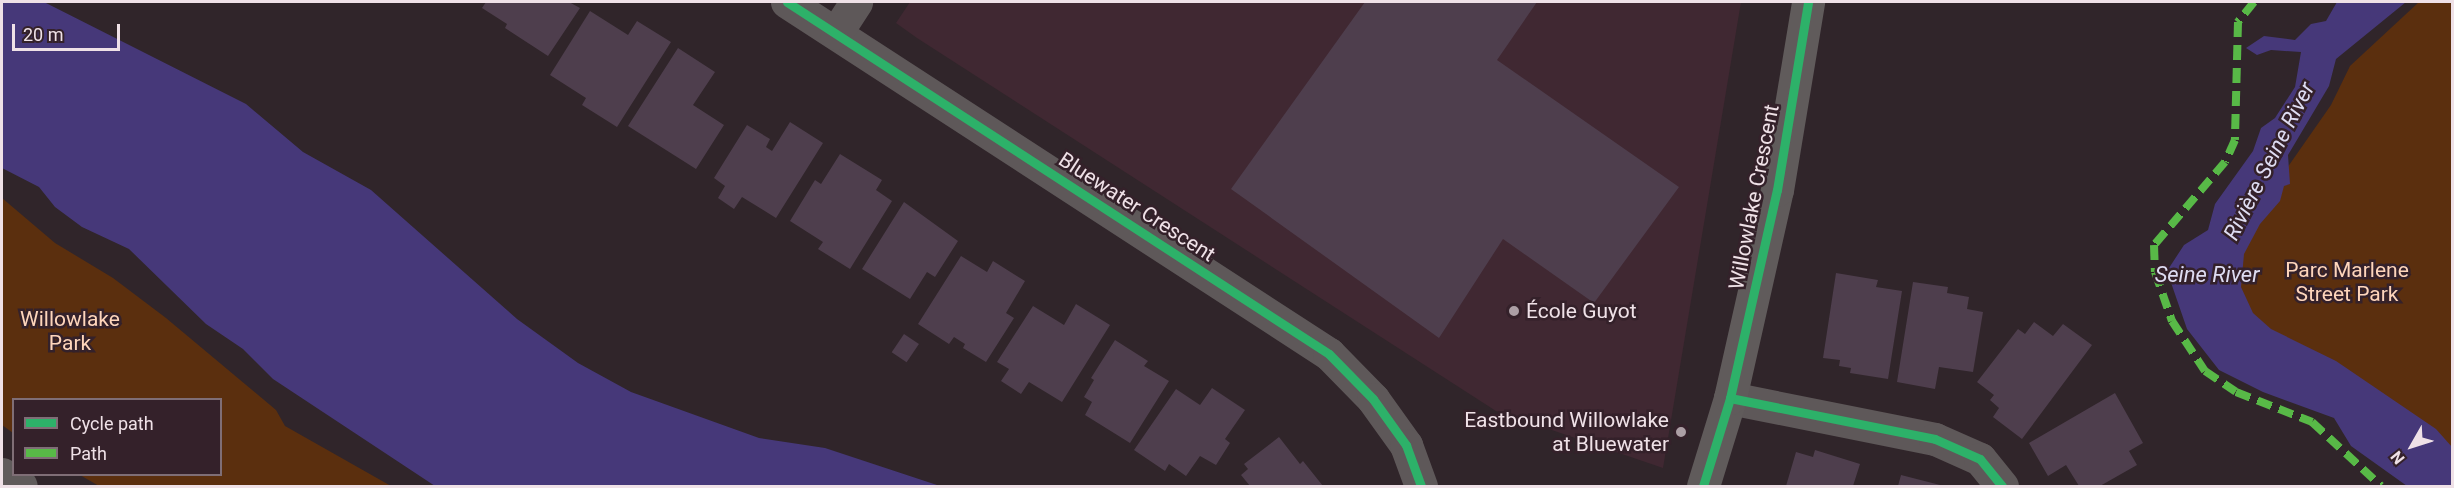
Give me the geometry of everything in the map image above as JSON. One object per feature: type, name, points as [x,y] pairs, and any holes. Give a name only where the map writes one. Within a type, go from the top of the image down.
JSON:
[{"type":"street","name":"Bluewater Crescent","points":[[787,2],[1329,354],[1374,399],[1406,445],[1421,486]]},
{"type":"street","points":[[836,33],[856,2]]},
{"type":"street","name":"Willowlake Crescent","points":[[1703,486],[1730,398],[1777,190],[1808,2]]},
{"type":"street","points":[[1730,398],[1935,439],[1980,459],[2002,486]]},
{"type":"street","points":[[2,474],[21,486]]},
{"type":"shaded area","name":"École Guyot","points":[[910,2],[1741,2],[1663,468],[1496,411],[917,38],[896,23]]},
{"type":"green space","name":"Parc Marlene Street Park","points":[[2419,2],[2452,2],[2452,470],[2238,338],[2231,271],[2285,171],[2331,105],[2350,66]]},
{"type":"green space","name":"Willowlake Park","points":[[2,198],[55,243],[113,278],[166,318],[276,410],[285,426],[391,486],[99,486],[82,476],[222,476],[222,398],[12,398],[12,432],[2,425]]},
{"type":"water","points":[[2,2],[44,2],[246,104],[303,152],[371,190],[517,319],[578,363],[631,392],[759,438],[825,448],[940,486],[435,486],[273,379],[243,349],[206,324],[129,249],[82,227],[55,207],[39,187],[2,168]]},
{"type":"water","name":"Seine River","points":[[2337,2],[2406,2],[2336,59],[2329,86],[2288,155],[2290,184],[2284,186],[2280,201],[2260,224],[2244,254],[2241,287],[2253,313],[2271,329],[2336,361],[2436,429],[2452,447],[2452,486],[2407,486],[2351,446],[2334,418],[2263,392],[2219,370],[2187,329],[2167,271],[2184,245],[2208,230],[2215,204],[2253,151],[2261,128],[2275,118],[2295,87],[2301,52],[2271,50],[2257,55],[2246,48],[2264,36],[2295,40],[2311,24],[2326,21]]},
{"type":"building","points":[[486,2],[569,2],[580,8],[548,56],[505,28],[507,24],[482,8]]},
{"type":"building","name":"École Guyot","points":[[1365,2],[1537,2],[1497,60],[1679,187],[1594,303],[1503,239],[1439,338],[1231,189]]},
{"type":"building","points":[[590,11],[628,35],[637,21],[671,42],[617,127],[582,105],[586,98],[550,75]]},
{"type":"building","points":[[678,48],[715,72],[693,105],[724,125],[696,169],[628,126]]},
{"type":"building","points":[[790,122],[823,143],[776,218],[742,197],[734,209],[718,198],[725,186],[714,178],[747,125],[770,139],[766,147],[772,151]]},
{"type":"building","points":[[840,154],[882,180],[876,190],[892,201],[850,269],[818,249],[823,242],[790,221],[815,180],[821,184]]},
{"type":"building","points":[[904,202],[958,241],[935,277],[927,272],[910,299],[862,269]]},
{"type":"building","points":[[961,256],[987,272],[993,261],[1025,281],[1006,313],[1014,318],[986,362],[963,348],[965,344],[954,337],[949,344],[918,324]]},
{"type":"building","points":[[1836,273],[1878,280],[1876,287],[1902,291],[1888,379],[1850,373],[1851,368],[1839,366],[1840,360],[1823,358]]},
{"type":"building","points":[[1913,282],[1948,287],[1947,293],[1969,297],[1967,309],[1983,312],[1973,372],[1939,367],[1935,389],[1897,382]]},
{"type":"building","points":[[1076,304],[1110,325],[1062,402],[1029,382],[1021,394],[1001,381],[1009,369],[997,362],[1033,306],[1064,325]]},
{"type":"building","points":[[2034,322],[2053,336],[2063,324],[2092,345],[2022,439],[1993,417],[1999,408],[1990,400],[1994,395],[1977,382],[2018,329],[2025,334]]},
{"type":"building","points":[[904,334],[919,344],[907,362],[892,352]]},
{"type":"building","points":[[1115,340],[1148,361],[1144,366],[1169,381],[1130,443],[1085,415],[1092,402],[1084,397],[1094,380],[1091,378]]},
{"type":"building","points":[[1212,388],[1245,410],[1225,439],[1230,443],[1216,465],[1200,456],[1186,476],[1169,464],[1165,471],[1134,450],[1176,389],[1200,405]]},
{"type":"building","points":[[2115,393],[2143,443],[2129,451],[2137,465],[2100,486],[2079,486],[2066,465],[2048,476],[2029,443]]},
{"type":"building","points":[[1279,437],[1300,464],[1303,461],[1323,486],[1250,486],[1241,475],[1248,469],[1244,464]]},
{"type":"building","points":[[1815,450],[1860,464],[1853,486],[1786,486],[1796,452],[1813,457]]},
{"type":"building","points":[[1901,475],[1944,486],[1898,486]]},
{"type":"marked path","points":[[2254,2],[2238,22],[2235,140],[2225,162],[2154,245],[2155,272],[2172,321],[2205,371],[2236,392],[2312,422],[2381,486]]},
{"type":"cycle path","points":[[787,2],[1329,354],[1373,399],[1406,445],[1421,486]]},
{"type":"cycle path","points":[[1703,486],[1730,398],[1777,190],[1808,2]]},
{"type":"cycle path","points":[[1730,398],[1935,439],[1980,459],[2002,486]]},
{"type":"place","name":"École Guyot","points":[[1514,311]]},
{"type":"place","name":"Eastbound Willowlake at Bluewater","points":[[1681,432]]},
{"type":"water label","name":"Rivière Seine River","points":[[2269,161]]}]
